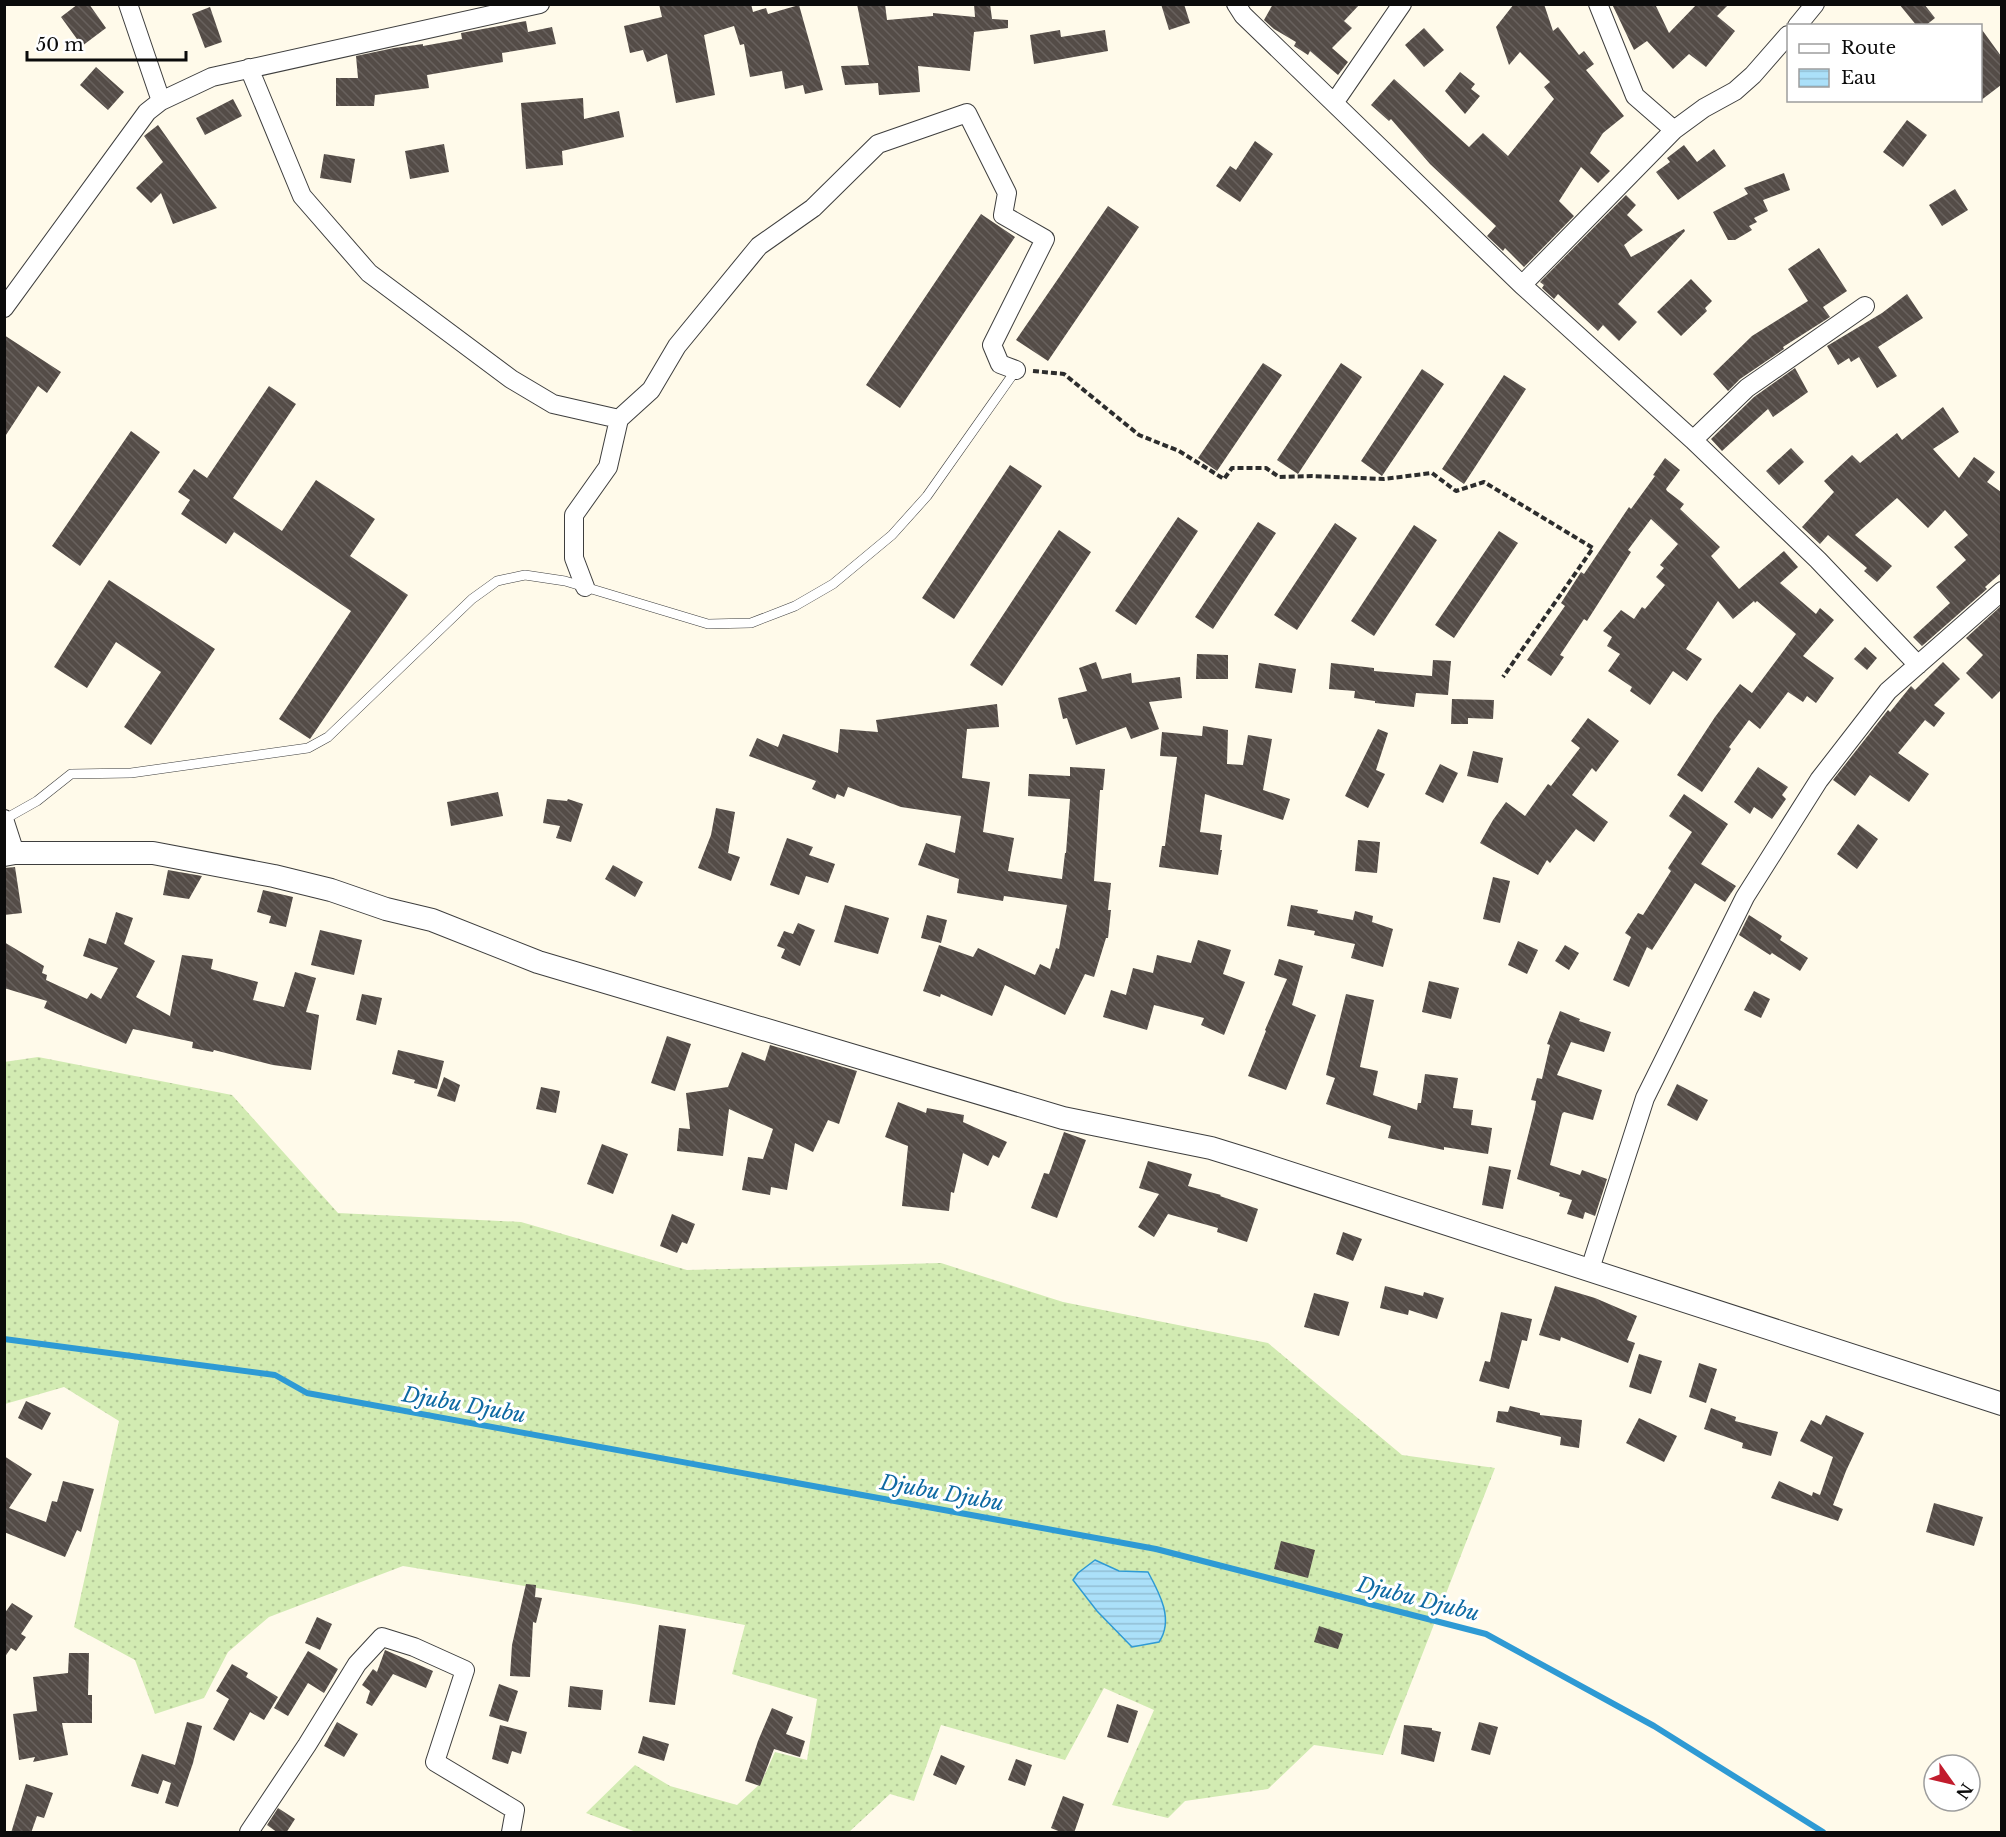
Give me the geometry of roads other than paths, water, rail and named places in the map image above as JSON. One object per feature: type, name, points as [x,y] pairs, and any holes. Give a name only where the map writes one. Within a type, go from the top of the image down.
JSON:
[{"type":"street","points":[[128,4],[161,101]]},
{"type":"street","points":[[4,308],[147,112],[161,101],[212,77],[493,9],[540,4]]},
{"type":"street","points":[[1236,4],[1243,15],[1522,285],[1693,440],[1818,560],[1918,665]]},
{"type":"street","points":[[1334,103],[1402,4]]},
{"type":"street","points":[[1598,4],[1635,96],[1674,129]]},
{"type":"street","points":[[1799,24],[1815,4]]},
{"type":"street","points":[[1522,285],[1674,129],[1704,108],[1735,91],[1753,75],[1787,36]]},
{"type":"street","points":[[249,68],[302,196],[369,273],[511,379],[553,404],[619,419]]},
{"type":"street","points":[[585,587],[574,558],[574,515],[608,467],[619,419],[651,390],[677,346],[759,246],[813,208],[878,144],[968,113],[1007,193],[1003,215],[1046,239],[992,345],[1000,364],[1016,369]]},
{"type":"street","points":[[1693,440],[1747,388],[1865,306]]},
{"type":"street","points":[[1590,1269],[1645,1098],[1745,897],[1819,780],[1888,691],[2001,591]]},
{"type":"street","points":[[4,819],[10,854],[153,853],[263,874],[331,890],[386,909],[432,920],[538,962],[1063,1118],[1211,1148],[2001,1404]]},
{"type":"street","points":[[249,1833],[357,1664],[382,1637],[414,1647],[465,1670],[435,1762],[515,1810],[511,1833]]},
{"type":"lane","points":[[4,819],[37,801],[71,774],[131,773],[308,748],[328,737],[472,599],[497,581],[525,575],[565,581],[708,624],[751,623],[795,606],[833,584],[892,535],[927,496],[1016,369]]},
{"type":"water","points":[[1095,1560],[1119,1571],[1148,1572],[1164,1607],[1165,1625],[1159,1642],[1132,1647],[1097,1611],[1073,1580],[1078,1573]]},
{"type":"waterway","name":"Djubu Djubu","points":[[4,1339],[275,1375],[307,1393],[1156,1549],[1486,1634],[1654,1726],[1823,1832]]}]
